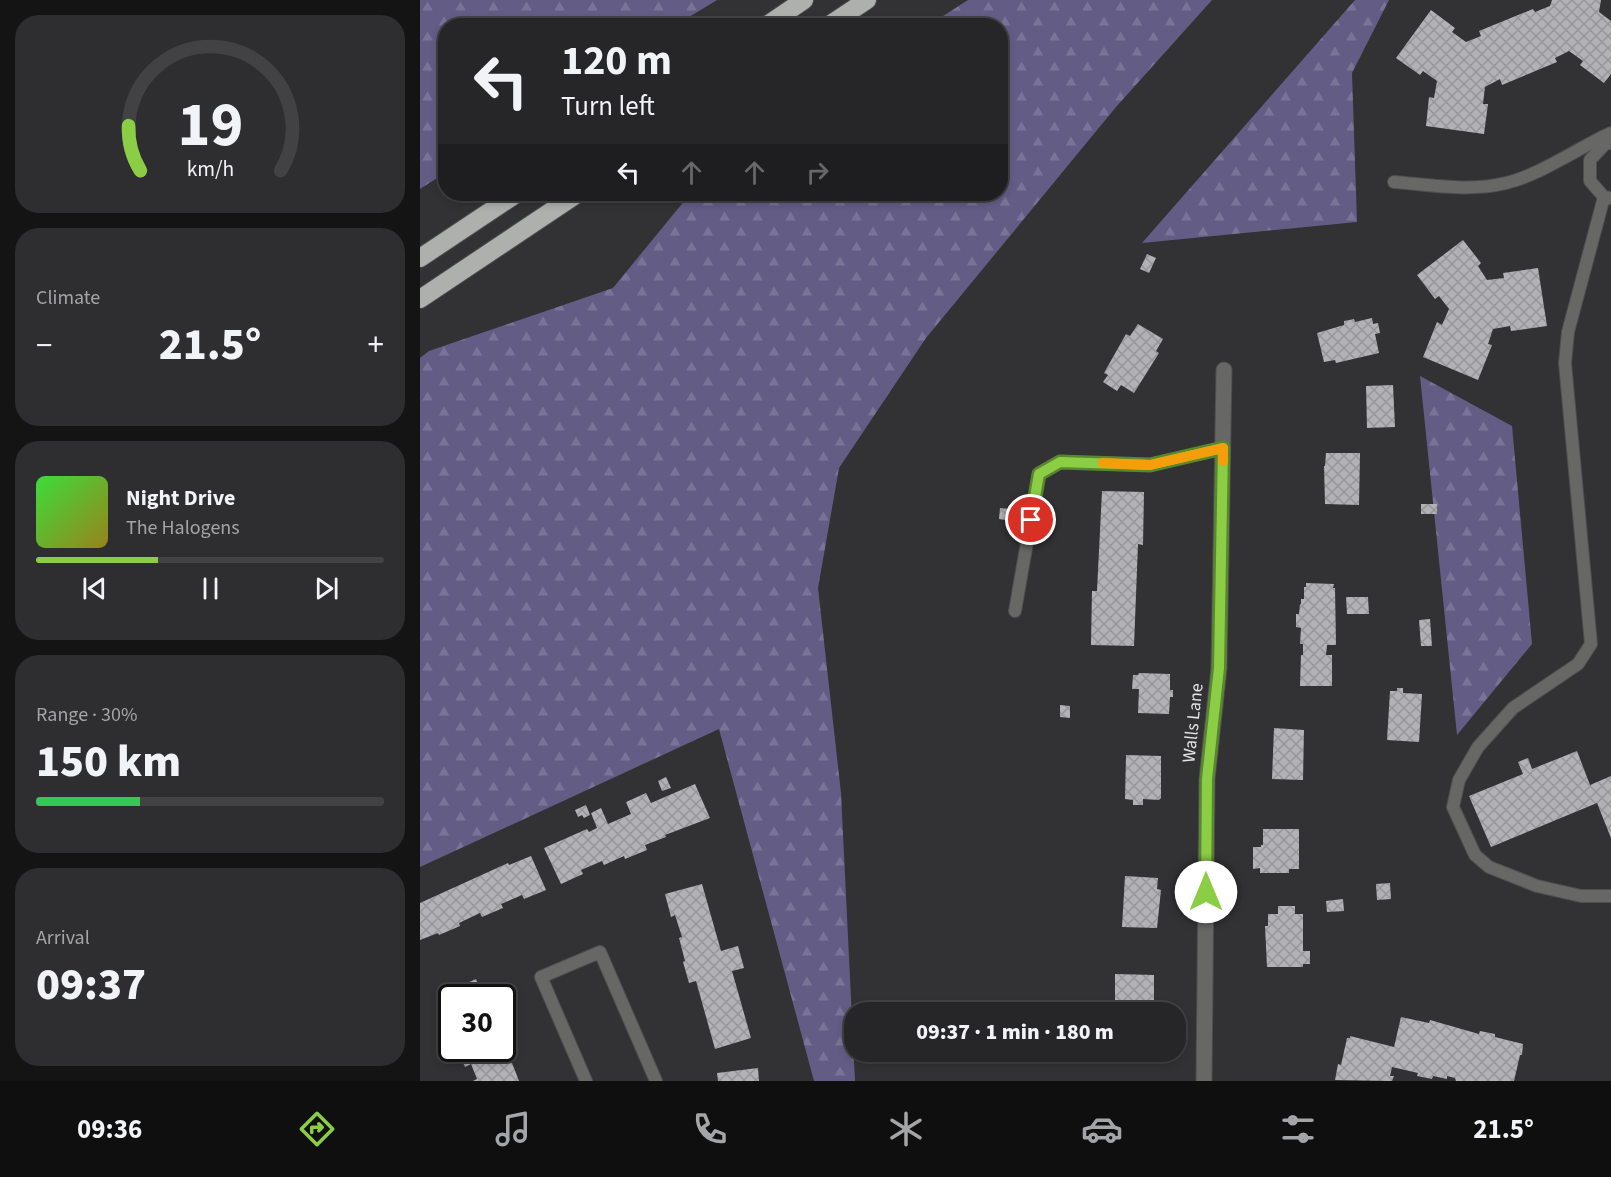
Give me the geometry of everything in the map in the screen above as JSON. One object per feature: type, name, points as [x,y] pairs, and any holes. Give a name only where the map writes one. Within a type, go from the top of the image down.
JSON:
[{"type":"highway","points":[[778,18],[804,0]]},
{"type":"highway","points":[[840,18],[867,0]]},
{"type":"highway","points":[[420,258],[506,201]]},
{"type":"highway","points":[[420,299],[567,201]]},
{"type":"street","name":"Walls Lane","points":[[1204,1081],[1207,779],[1219,668],[1224,370]]},
{"type":"lane","points":[[1395,182],[1473,188],[1507,183],[1607,139]]},
{"type":"lane","points":[[1607,139],[1590,160],[1590,181],[1608,197],[1568,332],[1565,363],[1591,644],[1578,664],[1513,708],[1479,747],[1459,780],[1453,807],[1475,855],[1489,867],[1510,877],[1548,889],[1581,896],[1611,896]]},
{"type":"lane","points":[[1015,611],[1039,474],[1060,462],[1150,465],[1223,448]]},
{"type":"lane","points":[[586,1081],[541,976],[600,952],[656,1081]]},
{"type":"green space","points":[[420,0],[717,0],[687,18],[438,18],[438,177],[420,189]]},
{"type":"green space","points":[[968,0],[1212,0],[1116,107],[926,338],[839,468],[818,588],[841,793],[851,1002],[844,1002],[844,1062],[854,1062],[855,1081],[814,1081],[719,729],[420,867],[420,358],[429,351],[613,288],[684,201],[1008,201],[1008,18],[940,18]]},
{"type":"green space","points":[[1355,0],[1389,0],[1352,73],[1357,222],[1142,243]]},
{"type":"green space","points":[[1420,376],[1512,426],[1532,644],[1457,735]]},
{"type":"building","points":[[1552,0],[1601,0],[1599,12],[1611,21],[1611,74],[1604,83],[1580,65],[1583,61],[1569,51],[1555,58],[1557,62],[1502,85],[1500,79],[1485,87],[1483,104],[1488,104],[1484,134],[1426,126],[1429,97],[1434,98],[1437,81],[1423,71],[1420,75],[1396,58],[1431,10],[1455,28],[1452,32],[1466,42],[1481,36],[1479,31],[1533,9],[1535,12],[1550,6]]},
{"type":"building","points":[[1463,240],[1481,263],[1478,266],[1487,280],[1504,278],[1503,273],[1538,268],[1547,326],[1511,331],[1510,326],[1493,329],[1488,344],[1492,345],[1478,380],[1423,357],[1437,322],[1442,325],[1449,309],[1439,296],[1435,299],[1417,275]]},
{"type":"building","points":[[1147,254],[1156,258],[1149,273],[1140,269]]},
{"type":"building","points":[[1372,318],[1373,324],[1378,323],[1380,333],[1375,334],[1379,353],[1336,363],[1335,360],[1324,362],[1317,333],[1344,325],[1344,321],[1354,319],[1355,322]]},
{"type":"building","points":[[1138,324],[1163,339],[1156,351],[1159,353],[1134,393],[1121,385],[1117,391],[1103,382],[1108,375],[1104,373],[1126,334],[1130,336]]},
{"type":"building","points":[[1393,385],[1395,427],[1367,428],[1366,386]]},
{"type":"building","points":[[1326,453],[1360,453],[1359,505],[1325,504]]},
{"type":"building","points":[[1102,491],[1144,492],[1143,545],[1138,544],[1134,646],[1091,645],[1092,591],[1097,591]]},
{"type":"building","points":[[1421,504],[1437,504],[1437,514],[1421,514]]},
{"type":"building","points":[[1000,508],[1011,509],[1011,521],[999,519]]},
{"type":"building","points":[[1306,583],[1334,584],[1336,645],[1327,645],[1326,655],[1332,655],[1332,686],[1300,686],[1303,644],[1300,644],[1301,628],[1296,627],[1296,614],[1299,614],[1301,599],[1304,599]]},
{"type":"building","points":[[1346,597],[1368,597],[1369,614],[1347,614]]},
{"type":"building","points":[[1430,619],[1432,646],[1421,646],[1419,620]]},
{"type":"building","points":[[1139,673],[1170,674],[1170,690],[1173,690],[1173,697],[1170,697],[1169,714],[1138,713],[1139,689],[1132,689],[1133,675]]},
{"type":"building","points":[[1397,688],[1403,688],[1403,693],[1422,694],[1419,742],[1387,740],[1390,691],[1397,691]]},
{"type":"building","points":[[1060,705],[1070,706],[1070,718],[1060,717]]},
{"type":"building","points":[[1274,728],[1304,730],[1303,780],[1272,779]]},
{"type":"building","points":[[1577,751],[1590,785],[1611,776],[1611,838],[1597,803],[1491,847],[1469,796],[1523,774],[1518,762],[1528,758],[1532,769]]},
{"type":"building","points":[[1126,755],[1161,756],[1161,798],[1159,800],[1143,799],[1143,805],[1133,805],[1133,800],[1125,799]]},
{"type":"building","points":[[666,777],[671,788],[662,791],[658,781]]},
{"type":"building","points":[[695,784],[710,818],[665,835],[666,837],[645,845],[647,850],[625,859],[624,856],[604,865],[602,861],[581,870],[583,874],[561,884],[544,848],[587,829],[589,832],[597,828],[591,813],[601,808],[608,824],[631,814],[626,802],[646,793],[651,803]]},
{"type":"building","points":[[586,805],[590,815],[584,818],[582,815],[578,817],[575,810]]},
{"type":"building","points":[[1263,829],[1299,829],[1299,869],[1289,869],[1289,873],[1260,873],[1260,868],[1253,869],[1253,847],[1263,845]]},
{"type":"building","points":[[531,856],[546,890],[524,899],[522,895],[501,904],[503,908],[482,917],[480,913],[459,923],[460,926],[420,940],[420,903],[508,863],[509,865]]},
{"type":"building","points":[[1125,876],[1158,878],[1157,889],[1161,890],[1157,928],[1122,927]]},
{"type":"building","points":[[1390,883],[1391,899],[1377,900],[1376,884]]},
{"type":"building","points":[[702,884],[721,951],[738,946],[744,968],[732,971],[751,1038],[715,1049],[696,981],[689,983],[679,938],[682,937],[675,915],[671,917],[665,894]]},
{"type":"building","points":[[1343,899],[1344,911],[1327,912],[1326,901]]},
{"type":"building","points":[[1278,906],[1295,906],[1295,914],[1303,914],[1303,951],[1310,951],[1310,964],[1303,964],[1303,967],[1267,967],[1265,926],[1268,926],[1268,914],[1278,914]]},
{"type":"building","points":[[1115,974],[1154,975],[1154,1000],[1151,1002],[1115,1002]]},
{"type":"building","points":[[476,979],[478,984],[465,984]]},
{"type":"building","points":[[1401,1017],[1429,1023],[1430,1020],[1479,1034],[1480,1031],[1495,1034],[1495,1037],[1523,1044],[1514,1081],[1456,1081],[1455,1078],[1447,1076],[1447,1079],[1433,1076],[1432,1079],[1392,1067],[1390,1076],[1394,1076],[1392,1081],[1335,1080],[1347,1038],[1350,1036],[1394,1047]]},
{"type":"building","points":[[463,1062],[512,1062],[519,1081],[473,1081],[477,1079],[471,1064],[465,1067]]},
{"type":"building","points":[[758,1068],[759,1081],[718,1081],[717,1073]]},
{"type":"slow traffic","points":[[1103,463],[1150,465],[1223,448],[1223,461]]},
{"type":"route","points":[[1031,520],[1039,474],[1060,462],[1150,465],[1223,448],[1219,668],[1207,779],[1206,892]]}]
